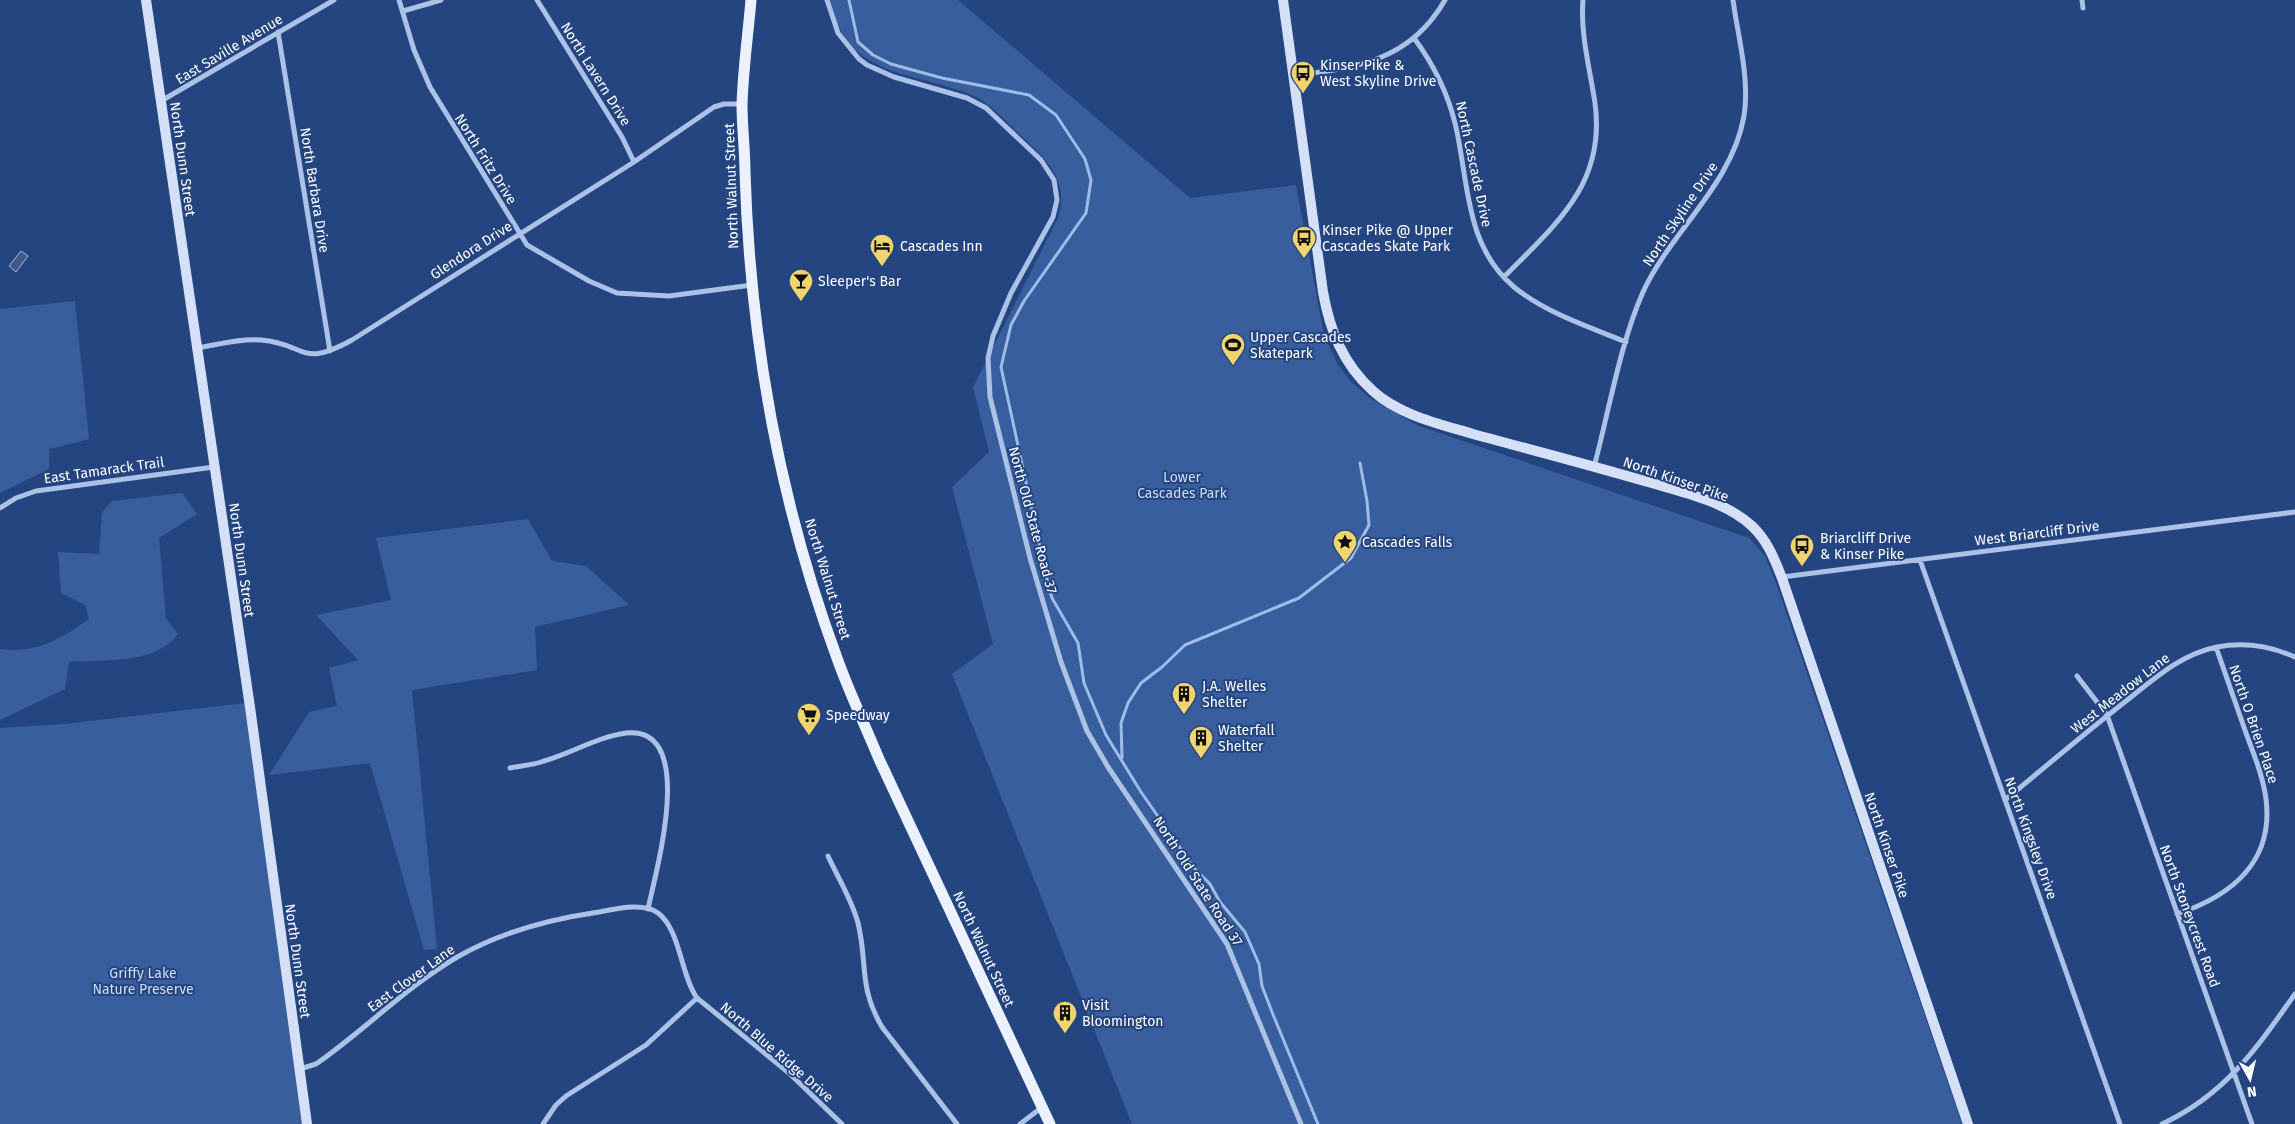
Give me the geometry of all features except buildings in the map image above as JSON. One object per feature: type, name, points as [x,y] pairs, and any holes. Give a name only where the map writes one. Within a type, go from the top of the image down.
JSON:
[{"type":"main road","name":"North Walnut Street","points":[[751,0],[742,104],[745,205],[762,372],[785,485],[808,569],[837,658],[879,759],[1050,1124]]},
{"type":"street","name":"North Dunn Street","points":[[146,0],[215,467],[308,1124]]},
{"type":"street","name":"East Saville Avenue","points":[[161,101],[334,0]]},
{"type":"street","name":"North Fritz Drive","points":[[399,0],[414,50],[430,87],[527,245],[589,281],[617,293],[669,296],[752,285]]},
{"type":"street","points":[[403,11],[441,0]]},
{"type":"street","name":"North Lavern Drive","points":[[537,0],[622,137],[634,162]]},
{"type":"street","name":"North Old State Road 37","points":[[827,0],[838,33],[850,51],[863,62],[894,77],[967,98],[981,105],[1029,148],[1054,180],[1057,200],[1053,217],[1011,293],[993,336],[988,358],[990,397],[1028,549],[1061,662],[1087,731],[1108,767],[1227,944],[1301,1124]]},
{"type":"street","name":"North Kinser Pike","points":[[1282,0],[1327,313],[1335,338],[1350,366],[1374,393],[1402,410],[1451,428],[1690,495],[1736,514],[1751,525],[1763,538],[1782,578],[1968,1124]]},
{"type":"street","points":[[1292,75],[1326,72],[1367,64],[1395,52],[1426,27],[1445,0]]},
{"type":"street","points":[[1504,278],[1568,211],[1584,186],[1593,158],[1597,119],[1585,38],[1583,0]]},
{"type":"street","name":"North Skyline Drive","points":[[1594,467],[1626,342],[1637,309],[1654,270],[1718,180],[1731,157],[1741,130],[1744,115],[1744,89],[1733,0]]},
{"type":"street","points":[[2082,0],[2083,8]]},
{"type":"street","name":"North Barbara Drive","points":[[278,32],[330,352]]},
{"type":"street","name":"North Cascade Drive","points":[[1414,38],[1429,58],[1447,94],[1455,124],[1476,231],[1484,252],[1504,278],[1515,288],[1544,306],[1626,342]]},
{"type":"street","name":"Glendora Drive","points":[[197,348],[260,340],[308,355],[330,352],[634,162],[714,106],[742,104]]},
{"type":"street","name":"East Tamarack Trail","points":[[0,508],[16,498],[36,491],[215,467]]},
{"type":"street","name":"West Briarcliff Drive","points":[[1782,578],[2295,512]]},
{"type":"street","name":"North Kingsley Drive","points":[[1920,560],[2120,1124]]},
{"type":"street","name":"West Meadow Lane","points":[[2006,800],[2107,715],[2181,660],[2216,647],[2238,645],[2260,646],[2280,650],[2295,657]]},
{"type":"street","name":"North O Brien Place","points":[[2177,914],[2215,899],[2241,878],[2255,857],[2266,825],[2263,784],[2216,647]]},
{"type":"street","name":"North Stoneycrest Road","points":[[2076,676],[2107,715],[2252,1124]]},
{"type":"street","points":[[510,768],[542,762],[594,741],[619,734],[639,734],[655,743],[665,764],[668,804],[648,909],[660,914],[668,924],[689,984],[697,998],[646,1046],[556,1104],[543,1124]]},
{"type":"street","points":[[828,856],[857,922],[864,981],[872,1011],[957,1124]]},
{"type":"street","name":"East Clover Lane","points":[[300,1069],[316,1064],[438,970],[478,946],[513,932],[565,918],[615,910],[648,909]]},
{"type":"street","points":[[2162,1124],[2199,1104],[2234,1074],[2249,1058],[2295,994]]},
{"type":"street","name":"North Blue Ridge Drive","points":[[697,998],[789,1074],[842,1124]]},
{"type":"street","points":[[1020,1124],[1042,1107]]},
{"type":"green space","name":"Lower Cascades Park","points":[[830,0],[958,0],[1190,198],[1296,185],[1324,335],[1337,363],[1351,382],[1370,398],[1419,426],[1749,538],[1765,556],[1776,583],[1962,1124],[1132,1124],[952,674],[993,644],[952,487],[989,452],[973,387],[1058,218],[1061,203],[1057,178],[1034,148],[986,103],[953,88],[887,69],[868,59],[851,46],[838,26]]},
{"type":"green space","points":[[75,301],[89,439],[49,449],[49,469],[0,493],[0,309]]},
{"type":"green space","points":[[182,493],[197,514],[159,538],[166,618],[178,634],[168,644],[143,656],[128,659],[69,662],[65,689],[0,720],[0,649],[13,650],[37,647],[58,639],[89,619],[85,605],[61,593],[58,552],[99,554],[102,512],[112,501]]},
{"type":"green space","points":[[528,519],[552,561],[586,566],[629,605],[535,627],[537,670],[412,690],[437,949],[424,950],[370,763],[269,775],[309,712],[337,706],[329,668],[358,660],[316,615],[391,600],[376,538]]},
{"type":"green space","name":"Griffy Lake Nature Preserve","points":[[246,703],[308,1124],[0,1124],[0,728],[64,724]]},
{"type":"shaded area","points":[[21,251],[28,256],[16,272],[9,266]]},
{"type":"waterway","points":[[849,0],[858,42],[873,55],[891,64],[942,78],[1029,95],[1056,115],[1085,159],[1091,180],[1086,213],[1024,301],[1011,325],[1001,367],[1047,580],[1052,598],[1078,643],[1084,683],[1106,735],[1141,792],[1194,868],[1210,884],[1220,902],[1245,932],[1259,964],[1262,986],[1318,1124]]},
{"type":"waterway","points":[[1122,758],[1121,723],[1128,703],[1141,683],[1162,667],[1185,645],[1299,598],[1351,558],[1369,525],[1360,463]]},
{"type":"place","name":"Kinser Pike & West Skyline Drive","points":[[1303,94]]},
{"type":"place","name":"Kinser Pike @ Upper Cascades Skate Park","points":[[1304,259]]},
{"type":"place","name":"Cascades Inn","points":[[882,267]]},
{"type":"place","name":"Sleeper's Bar","points":[[801,302]]},
{"type":"place","name":"Upper Cascades Skatepark","points":[[1233,366]]},
{"type":"place","name":"Cascades Falls","points":[[1345,563]]},
{"type":"place","name":"Briarcliff Drive & Kinser Pike","points":[[1802,567]]},
{"type":"place","name":"J.A. Welles Shelter","points":[[1184,715]]},
{"type":"place","name":"Speedway","points":[[809,736]]},
{"type":"place","name":"Waterfall Shelter","points":[[1201,759]]},
{"type":"place","name":"Visit Bloomington","points":[[1065,1034]]}]
